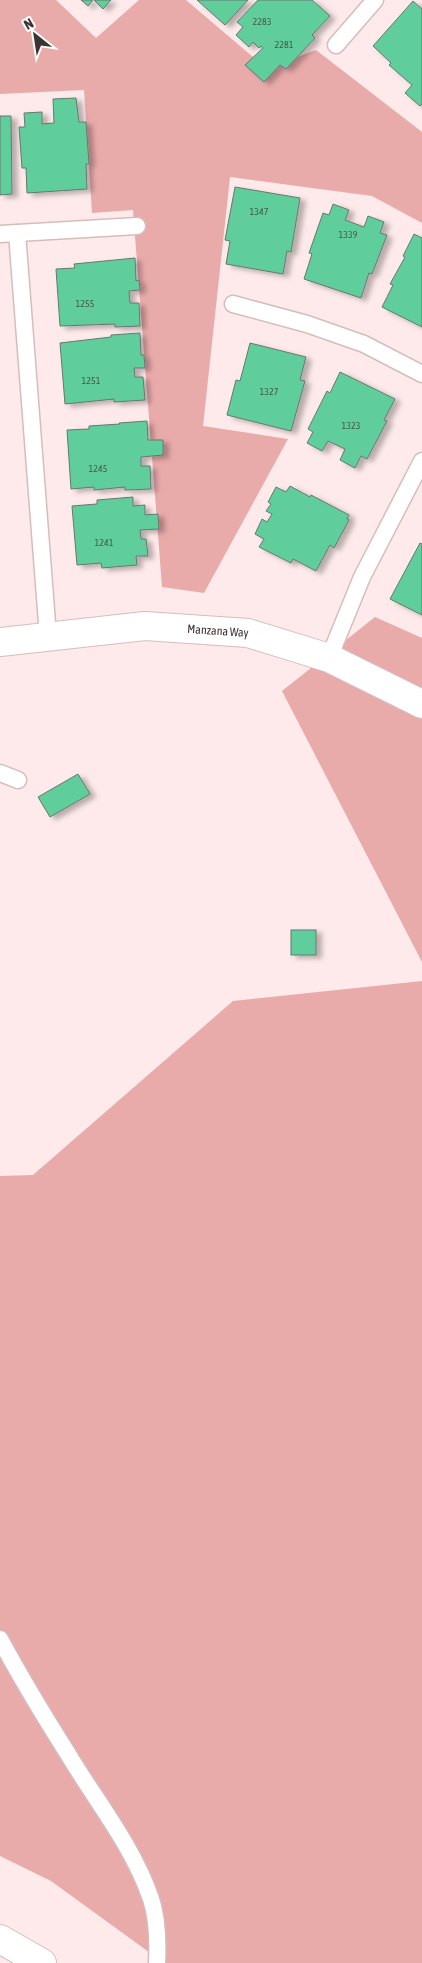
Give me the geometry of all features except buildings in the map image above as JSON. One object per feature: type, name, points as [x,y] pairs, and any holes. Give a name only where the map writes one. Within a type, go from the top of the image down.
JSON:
[{"type":"street","name":"Manzana Way","points":[[0,642],[145,626],[248,633],[329,658],[422,704]]},
{"type":"street","points":[[0,1940],[42,1963]]},
{"type":"lane","points":[[336,45],[372,1]]},
{"type":"lane","points":[[0,234],[137,226]]},
{"type":"lane","points":[[17,233],[48,636]]},
{"type":"lane","points":[[233,304],[307,324],[364,344],[422,374]]},
{"type":"lane","points":[[329,658],[362,576],[422,461]]},
{"type":"lane","points":[[0,774],[18,780]]},
{"type":"lane","points":[[0,1639],[68,1754],[119,1834],[142,1877],[152,1900],[158,1936],[157,1963]]},
{"type":"shaded area","points":[[0,0],[56,0],[96,38],[139,0],[186,0],[266,68],[316,50],[422,132],[422,223],[372,196],[230,177],[203,426],[288,439],[204,593],[162,587],[133,210],[92,213],[84,90],[0,94]]},
{"type":"shaded area","points":[[375,617],[422,638],[422,962],[282,691]]},
{"type":"shaded area","points":[[422,981],[422,1963],[164,1963],[51,1881],[0,1856],[0,1176],[33,1175],[233,1001]]}]
